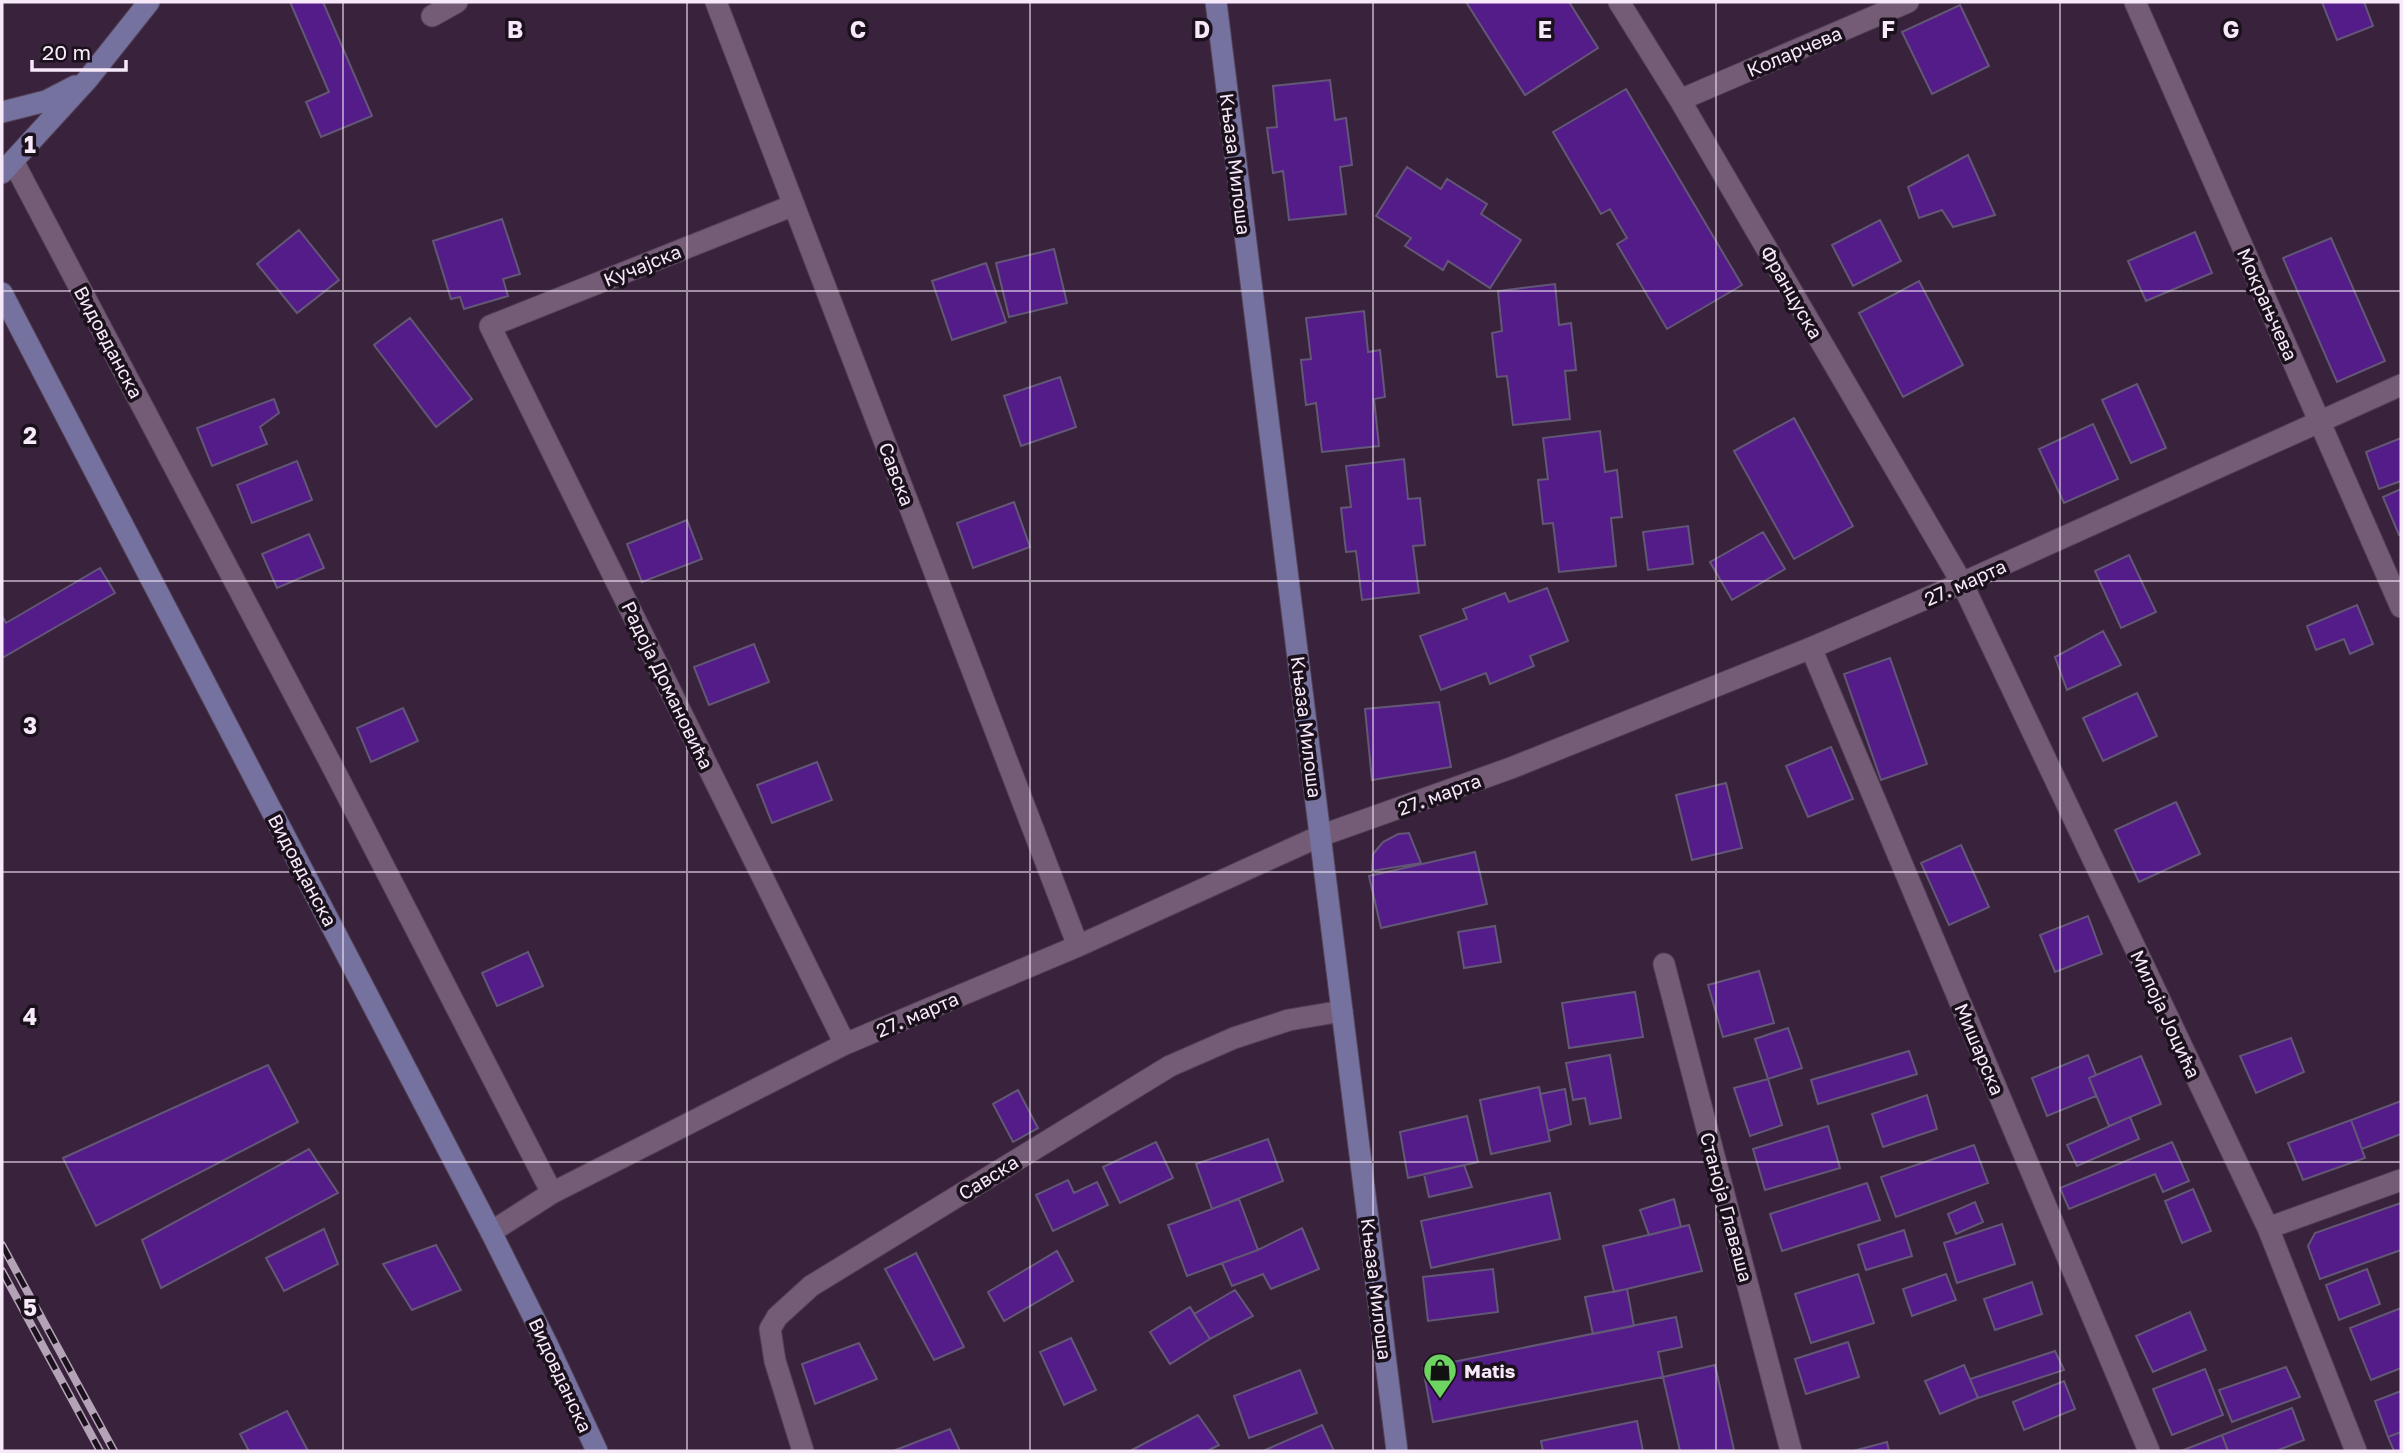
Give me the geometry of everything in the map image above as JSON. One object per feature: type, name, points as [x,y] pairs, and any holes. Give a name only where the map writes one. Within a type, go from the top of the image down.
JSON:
[{"type":"main road","points":[[8,168],[87,80],[149,2]]},
{"type":"main road","name":"Књаза Милоша","points":[[1216,2],[1397,1451]]},
{"type":"main road","points":[[2,112],[46,102],[87,80]]},
{"type":"main road","name":"Видовданска","points":[[2,293],[491,1232],[597,1451]]},
{"type":"street","points":[[432,16],[457,2]]},
{"type":"street","name":"Савска","points":[[716,2],[1078,946]]},
{"type":"street","name":"Француска","points":[[1619,2],[1680,100],[1962,583]]},
{"type":"street","name":"Коларчева","points":[[1680,100],[1908,2]]},
{"type":"street","name":"Мокрањчева","points":[[2135,2],[2401,607]]},
{"type":"street","name":"Видовданска","points":[[8,168],[330,762],[552,1193]]},
{"type":"street","name":"Кучајска","points":[[490,326],[794,205]]},
{"type":"street","name":"Радоја Домановића","points":[[490,326],[845,1044]]},
{"type":"street","name":"27. марта","points":[[491,1232],[552,1193],[845,1044],[1078,946],[1320,836],[1511,768],[1811,648],[1962,583],[2401,385]]},
{"type":"street","name":"Милоја Јоцића","points":[[1962,583],[2268,1228],[2356,1451]]},
{"type":"street","name":"Мишарска","points":[[1811,648],[2149,1451]]},
{"type":"street","name":"Станоја Главаша","points":[[1664,964],[1791,1451]]},
{"type":"street","name":"Савска","points":[[803,1451],[775,1361],[770,1329],[776,1317],[811,1286],[1170,1066],[1234,1038],[1289,1020],[1342,1010]]},
{"type":"street","points":[[2268,1228],[2401,1180]]},
{"type":"building","points":[[290,2],[323,2],[372,116],[321,137],[306,102],[329,92]]},
{"type":"building","points":[[1466,2],[1569,2],[1598,48],[1525,95]]},
{"type":"building","points":[[2322,2],[2364,2],[2373,26],[2337,40]]},
{"type":"building","points":[[1960,5],[1989,66],[1932,94],[1902,32]]},
{"type":"building","points":[[1330,80],[1335,120],[1346,118],[1352,165],[1340,167],[1346,214],[1289,220],[1283,171],[1273,173],[1267,128],[1277,127],[1273,86]]},
{"type":"building","points":[[1626,89],[1742,285],[1667,329],[1617,244],[1627,238],[1610,209],[1601,214],[1553,132]]},
{"type":"building","points":[[1968,155],[1995,215],[1953,227],[1942,210],[1919,218],[1908,187]]},
{"type":"building","points":[[1407,167],[1441,189],[1447,179],[1487,204],[1481,214],[1521,240],[1490,288],[1448,261],[1443,270],[1405,246],[1411,238],[1376,216]]},
{"type":"building","points":[[502,219],[520,274],[503,279],[508,296],[464,309],[460,297],[451,299],[433,241]]},
{"type":"building","points":[[1880,220],[1901,261],[1853,286],[1832,245]]},
{"type":"building","points":[[299,230],[339,280],[297,313],[257,264]]},
{"type":"building","points":[[2195,232],[2212,273],[2146,301],[2128,261]]},
{"type":"building","points":[[2331,238],[2385,361],[2337,382],[2283,258]]},
{"type":"building","points":[[1054,249],[1067,303],[1009,317],[996,263]]},
{"type":"building","points":[[986,263],[1006,322],[952,340],[932,281]]},
{"type":"building","points":[[1919,281],[1963,365],[1903,397],[1859,313]]},
{"type":"building","points":[[1555,284],[1559,325],[1571,323],[1576,370],[1565,371],[1570,419],[1513,425],[1507,376],[1497,377],[1492,333],[1502,331],[1498,291]]},
{"type":"building","points":[[1364,311],[1368,352],[1380,350],[1385,397],[1374,399],[1379,446],[1322,452],[1316,403],[1306,405],[1301,360],[1311,359],[1306,318]]},
{"type":"building","points":[[410,318],[472,399],[436,427],[374,345]]},
{"type":"building","points":[[1060,377],[1076,427],[1021,446],[1004,396]]},
{"type":"building","points":[[2137,384],[2166,448],[2131,463],[2102,400]]},
{"type":"building","points":[[274,399],[279,413],[260,427],[267,444],[212,466],[197,428]]},
{"type":"building","points":[[1794,418],[1853,526],[1794,559],[1734,451]]},
{"type":"building","points":[[2093,424],[2118,479],[2064,503],[2039,449]]},
{"type":"building","points":[[1600,431],[1605,472],[1617,470],[1622,517],[1611,518],[1616,566],[1559,572],[1553,523],[1543,524],[1538,480],[1548,479],[1543,438]]},
{"type":"building","points":[[2401,438],[2401,481],[2379,489],[2366,452]]},
{"type":"building","points":[[1404,459],[1408,499],[1420,498],[1425,545],[1413,546],[1419,593],[1362,600],[1356,551],[1346,552],[1341,508],[1351,507],[1346,466]]},
{"type":"building","points":[[297,461],[312,500],[252,523],[237,485]]},
{"type":"building","points":[[2401,489],[2401,534],[2399,535],[2383,497]]},
{"type":"building","points":[[1014,502],[1030,547],[973,568],[957,523]]},
{"type":"building","points":[[687,520],[702,559],[642,582],[627,544]]},
{"type":"building","points":[[1688,526],[1693,564],[1648,570],[1643,532]]},
{"type":"building","points":[[1763,532],[1785,569],[1732,600],[1710,562]]},
{"type":"building","points":[[309,534],[324,568],[277,588],[262,554]]},
{"type":"building","points":[[2129,555],[2156,612],[2121,628],[2095,571]]},
{"type":"building","points":[[100,568],[115,593],[2,658],[2,616],[6,623]]},
{"type":"building","points":[[1547,588],[1568,641],[1530,656],[1534,666],[1490,684],[1486,673],[1441,690],[1420,636],[1467,619],[1463,609],[1505,593],[1509,602]]},
{"type":"building","points":[[2357,605],[2373,644],[2350,654],[2344,639],[2316,650],[2307,626]]},
{"type":"building","points":[[2103,631],[2121,665],[2067,690],[2055,657]]},
{"type":"building","points":[[754,644],[769,682],[709,705],[694,667]]},
{"type":"building","points":[[1890,658],[1927,764],[1881,780],[1844,674]]},
{"type":"building","points":[[2137,693],[2157,736],[2103,761],[2083,718]]},
{"type":"building","points":[[1439,702],[1451,767],[1372,780],[1365,709]]},
{"type":"building","points":[[403,708],[418,741],[371,762],[357,728]]},
{"type":"building","points":[[1831,747],[1853,799],[1808,817],[1786,766]]},
{"type":"building","points":[[817,762],[832,800],[772,823],[757,785]]},
{"type":"building","points":[[1726,783],[1742,848],[1692,860],[1676,795]]},
{"type":"building","points":[[2176,802],[2200,854],[2139,882],[2115,830]]},
{"type":"building","points":[[1409,833],[1421,863],[1372,871],[1373,854],[1383,842],[1398,834]]},
{"type":"building","points":[[1961,845],[1989,907],[1949,925],[1921,863]]},
{"type":"building","points":[[1475,852],[1487,904],[1381,928],[1369,876]]},
{"type":"building","points":[[2088,916],[2102,954],[2055,972],[2040,935]]},
{"type":"building","points":[[1495,926],[1501,962],[1464,968],[1458,932]]},
{"type":"building","points":[[528,952],[543,986],[497,1006],[482,973]]},
{"type":"building","points":[[1759,971],[1774,1023],[1723,1037],[1708,985]]},
{"type":"building","points":[[1635,992],[1643,1037],[1569,1048],[1562,1003]]},
{"type":"building","points":[[1788,1028],[1802,1068],[1768,1079],[1755,1039]]},
{"type":"building","points":[[2291,1038],[2304,1072],[2256,1093],[2240,1056]]},
{"type":"building","points":[[1909,1051],[1917,1074],[1818,1104],[1811,1080]]},
{"type":"building","points":[[1610,1055],[1621,1118],[1590,1124],[1585,1098],[1573,1100],[1566,1063]]},
{"type":"building","points":[[2088,1055],[2096,1075],[2089,1078],[2096,1096],[2047,1116],[2032,1078]]},
{"type":"building","points":[[2141,1056],[2161,1104],[2109,1126],[2089,1078]]},
{"type":"building","points":[[268,1065],[298,1122],[96,1226],[63,1158]]},
{"type":"building","points":[[1768,1079],[1782,1125],[1750,1136],[1734,1088]]},
{"type":"building","points":[[1539,1087],[1550,1141],[1491,1154],[1480,1100]]},
{"type":"building","points":[[1565,1089],[1571,1124],[1548,1131],[1540,1094]]},
{"type":"building","points":[[1018,1090],[1038,1128],[1013,1142],[993,1104]]},
{"type":"building","points":[[1927,1095],[1937,1129],[1883,1147],[1872,1114]]},
{"type":"building","points":[[2401,1101],[2401,1134],[2362,1149],[2351,1120]]},
{"type":"building","points":[[1467,1116],[1478,1162],[1408,1178],[1400,1132]]},
{"type":"building","points":[[2130,1117],[2139,1139],[2077,1166],[2067,1145]]},
{"type":"building","points":[[2351,1120],[2365,1158],[2303,1180],[2288,1143]]},
{"type":"building","points":[[1828,1126],[1840,1168],[1765,1190],[1753,1149]]},
{"type":"building","points":[[1268,1139],[1283,1181],[1212,1209],[1196,1164]]},
{"type":"building","points":[[1156,1142],[1173,1178],[1120,1203],[1103,1167]]},
{"type":"building","points":[[2172,1142],[2189,1181],[2163,1192],[2155,1174],[2069,1209],[2060,1188]]},
{"type":"building","points":[[1974,1145],[1988,1183],[1896,1217],[1881,1177]]},
{"type":"building","points":[[309,1149],[338,1193],[161,1288],[142,1240]]},
{"type":"building","points":[[1464,1165],[1472,1187],[1429,1197],[1424,1174]]},
{"type":"building","points":[[1068,1180],[1074,1193],[1097,1182],[1108,1205],[1053,1231],[1036,1195]]},
{"type":"building","points":[[1867,1183],[1880,1220],[1782,1251],[1770,1214]]},
{"type":"building","points":[[2193,1189],[2211,1231],[2182,1243],[2165,1201]]},
{"type":"building","points":[[1550,1193],[1560,1239],[1431,1268],[1421,1221]]},
{"type":"building","points":[[1239,1199],[1258,1250],[1187,1276],[1168,1225]]},
{"type":"building","points":[[1674,1199],[1681,1227],[1649,1235],[1640,1210]]},
{"type":"building","points":[[1975,1202],[1983,1222],[1956,1234],[1948,1214]]},
{"type":"building","points":[[2401,1203],[2401,1250],[2320,1279],[2308,1246],[2315,1233]]},
{"type":"building","points":[[2002,1224],[2015,1264],[1957,1283],[1944,1243]]},
{"type":"building","points":[[1689,1225],[1702,1271],[1614,1292],[1603,1246]]},
{"type":"building","points":[[1302,1228],[1319,1269],[1271,1289],[1263,1274],[1232,1286],[1222,1263],[1258,1250]]},
{"type":"building","points":[[324,1229],[338,1264],[284,1291],[266,1258]]},
{"type":"building","points":[[1904,1230],[1912,1256],[1866,1270],[1858,1245]]},
{"type":"building","points":[[436,1245],[461,1290],[412,1310],[383,1264]]},
{"type":"building","points":[[1057,1251],[1073,1281],[1004,1321],[988,1292]]},
{"type":"building","points":[[916,1253],[964,1347],[934,1360],[885,1269]]},
{"type":"building","points":[[1493,1269],[1498,1312],[1428,1321],[1423,1277]]},
{"type":"building","points":[[2367,1269],[2380,1304],[2339,1320],[2326,1285]]},
{"type":"building","points":[[1858,1274],[1874,1323],[1811,1343],[1795,1294]]},
{"type":"building","points":[[1946,1274],[1956,1300],[1912,1316],[1903,1289]]},
{"type":"building","points":[[2032,1282],[2042,1314],[1995,1330],[1984,1299]]},
{"type":"building","points":[[1627,1289],[1634,1326],[1593,1334],[1585,1297]]},
{"type":"building","points":[[1235,1290],[1253,1316],[1210,1339],[1194,1314]]},
{"type":"building","points":[[1190,1307],[1210,1339],[1170,1364],[1150,1332]]},
{"type":"building","points":[[2401,1308],[2401,1368],[2371,1380],[2350,1328]]},
{"type":"building","points":[[2190,1312],[2206,1350],[2153,1372],[2136,1336]]},
{"type":"building","points":[[1676,1317],[1682,1347],[1658,1352],[1663,1377],[1433,1422],[1423,1368]]},
{"type":"building","points":[[1071,1338],[1096,1390],[1064,1405],[1040,1352]]},
{"type":"building","points":[[1848,1342],[1859,1377],[1806,1394],[1795,1359]]},
{"type":"building","points":[[859,1343],[877,1379],[815,1404],[802,1364]]},
{"type":"building","points":[[2055,1351],[2064,1370],[1978,1398],[1970,1379]]},
{"type":"building","points":[[1715,1365],[1734,1450],[1680,1451],[1663,1377]]},
{"type":"building","points":[[1964,1365],[1978,1398],[1940,1414],[1925,1381]]},
{"type":"building","points":[[2286,1367],[2300,1397],[2232,1422],[2219,1390]]},
{"type":"building","points":[[2205,1369],[2223,1415],[2172,1435],[2153,1389]]},
{"type":"building","points":[[1300,1370],[1317,1413],[1249,1438],[1234,1396]]},
{"type":"building","points":[[2064,1381],[2075,1409],[2024,1430],[2013,1402]]},
{"type":"building","points":[[2401,1391],[2401,1432],[2388,1437],[2375,1401]]},
{"type":"building","points":[[2292,1408],[2304,1440],[2276,1451],[2228,1451],[2222,1435]]},
{"type":"building","points":[[287,1411],[308,1451],[249,1451],[240,1434]]},
{"type":"building","points":[[1198,1415],[1219,1445],[1207,1451],[1130,1451]]},
{"type":"building","points":[[1637,1421],[1643,1451],[1543,1451],[1541,1441]]},
{"type":"building","points":[[1322,1425],[1334,1451],[1263,1451]]},
{"type":"building","points":[[950,1429],[960,1451],[893,1451]]},
{"type":"building","points":[[2401,1432],[2401,1451],[2394,1451],[2388,1437]]},
{"type":"building","points":[[2222,1435],[2228,1451],[2181,1451]]},
{"type":"building","points":[[1887,1442],[1889,1451],[1853,1451]]},
{"type":"railway","points":[[2,1245],[114,1451]]},
{"type":"railway","points":[[2,1271],[100,1451]]},
{"type":"place","name":"Matis","points":[[1440,1400]]}]
